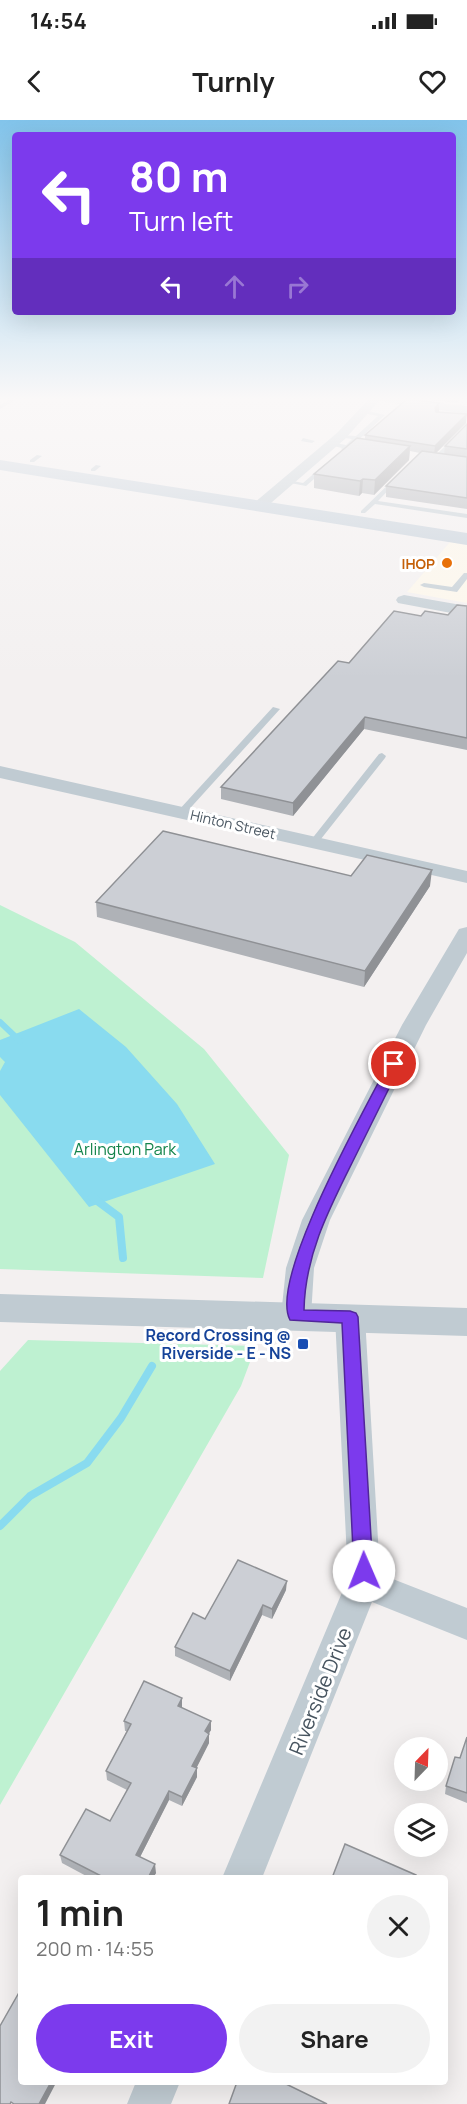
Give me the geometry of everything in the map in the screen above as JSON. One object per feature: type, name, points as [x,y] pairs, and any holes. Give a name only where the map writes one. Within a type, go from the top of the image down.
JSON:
[{"type":"main road","points":[[191,493],[467,539]]},
{"type":"main road","points":[[202,493],[251,504],[368,507],[467,528]]},
{"type":"street","points":[[251,504],[260,493]]},
{"type":"street","points":[[251,504],[270,493]]},
{"type":"street","points":[[401,599],[467,611]]},
{"type":"street","name":"Hinton Street","points":[[0,772],[467,877]]},
{"type":"street","points":[[296,1316],[300,1268],[316,1220],[414,1025],[467,934]]},
{"type":"street","points":[[0,1308],[467,1322]]},
{"type":"street","name":"Riverside Drive","points":[[243,1875],[363,1583],[364,1558],[350,1317]]},
{"type":"street","points":[[363,1583],[467,1623]]},
{"type":"street","points":[[149,2104],[157,2085]]},
{"type":"lane","points":[[368,507],[382,493]]},
{"type":"lane","points":[[368,507],[467,516]]},
{"type":"lane","points":[[424,585],[454,590],[467,575]]},
{"type":"lane","points":[[181,813],[276,709]]},
{"type":"lane","points":[[314,843],[382,756]]},
{"type":"shaded area","points":[[450,542],[467,545],[467,603],[407,592]]},
{"type":"green space","name":"Arlington Park","points":[[0,905],[75,942],[204,1049],[289,1155],[263,1278],[0,1269]]},
{"type":"green space","points":[[28,1340],[256,1346],[241,1386],[0,1805],[0,1371]]},
{"type":"water","points":[[79,1009],[126,1047],[177,1104],[215,1164],[89,1207],[0,1095],[0,1071],[5,1062],[0,1057],[0,1040]]},
{"type":"building","points":[[430,493],[467,493],[467,498]]},
{"type":"building","points":[[457,605],[467,606],[467,738],[365,717],[293,803],[221,787],[338,661],[349,663],[394,611],[421,616],[425,611],[448,615]]},
{"type":"building","points":[[163,831],[351,876],[367,855],[432,870],[365,971],[96,902]]},
{"type":"building","points":[[238,1560],[287,1581],[272,1609],[263,1605],[230,1671],[175,1647],[193,1613],[205,1619]]},
{"type":"building","points":[[144,1681],[182,1698],[178,1706],[211,1721],[205,1731],[209,1734],[192,1766],[197,1768],[182,1797],[169,1791],[136,1855],[155,1864],[150,1875],[99,1875],[60,1855],[86,1809],[110,1821],[131,1783],[106,1771],[131,1724],[124,1721]]},
{"type":"building","points":[[467,1737],[467,1793],[448,1787],[455,1757],[460,1758]]},
{"type":"building","points":[[345,1844],[416,1875],[333,1875]]},
{"type":"building","points":[[18,1994],[18,2085],[49,2085],[39,2104],[11,2102],[0,2104],[0,2026]]},
{"type":"building","points":[[236,2085],[288,2085],[327,2104],[229,2104]]},
{"type":"waterway","points":[[0,1022],[20,1041]]},
{"type":"waterway","points":[[92,1197],[119,1217],[123,1258]]},
{"type":"waterway","points":[[0,1526],[30,1496],[87,1463],[121,1418],[152,1366]]},
{"type":"place","name":"IHOP","points":[[447,563]]},
{"type":"place","name":"Record Crossing @ Riverside - E - NS","points":[[303,1344]]},
{"type":"route","points":[[364,1571],[350,1317],[296,1316],[296,1294],[300,1268],[316,1220],[394,1064]]}]
